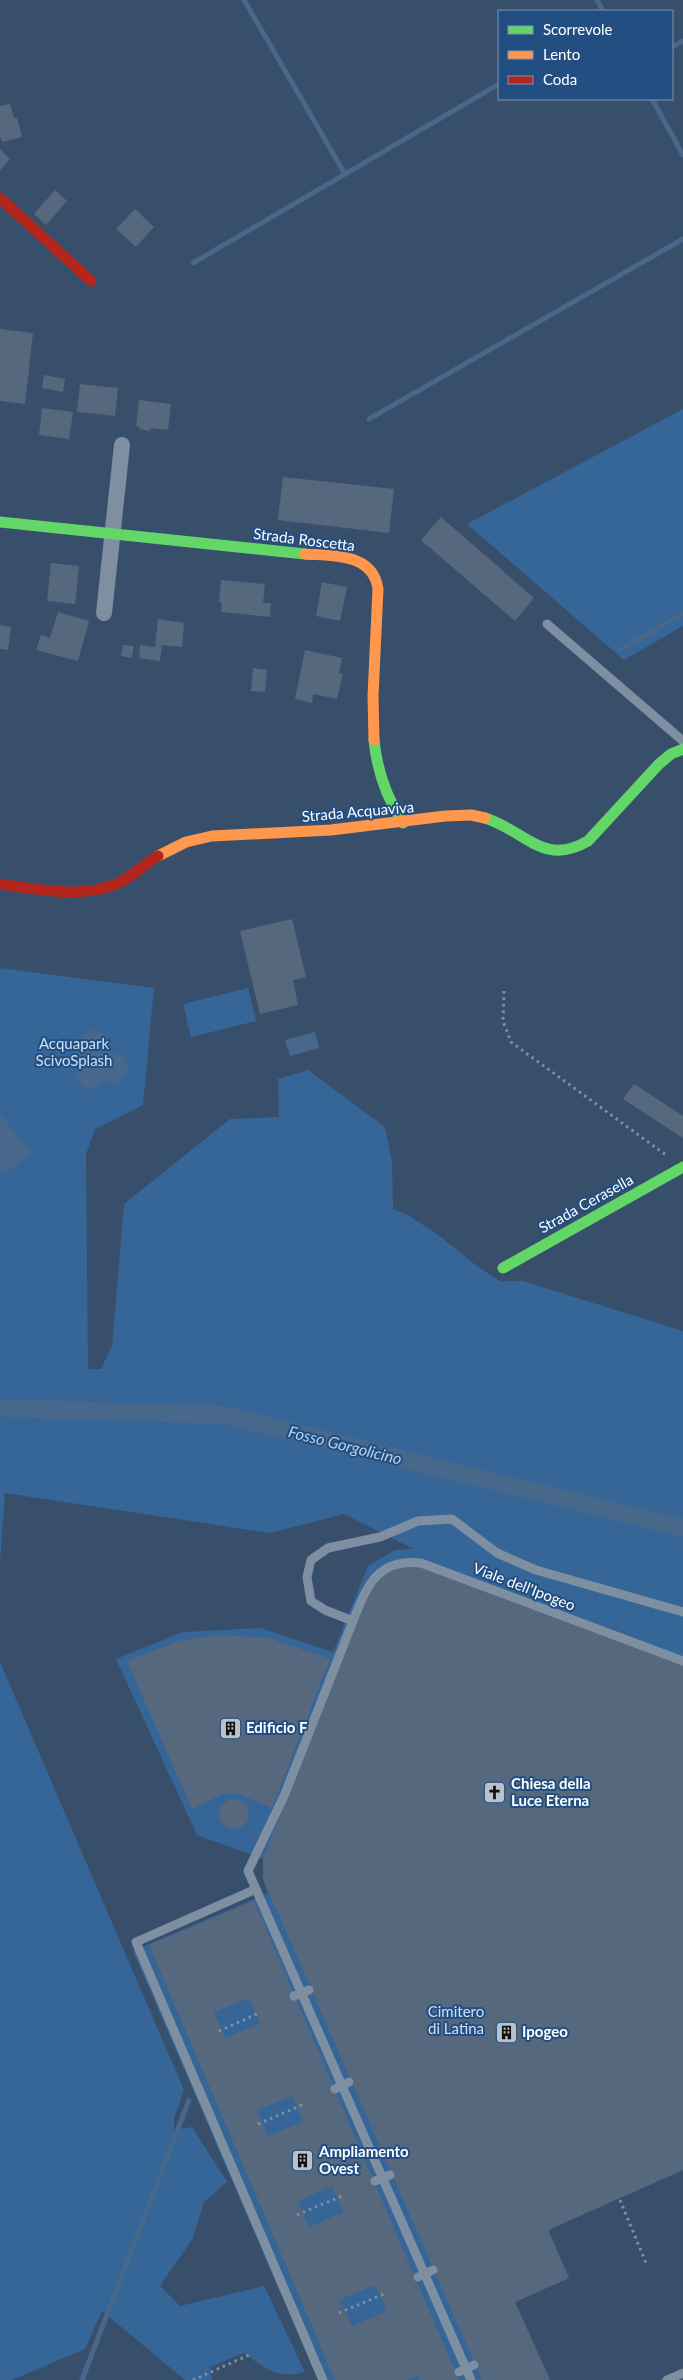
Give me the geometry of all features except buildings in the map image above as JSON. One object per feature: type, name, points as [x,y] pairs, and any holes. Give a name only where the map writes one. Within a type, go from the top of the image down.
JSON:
[{"type":"street","points":[[0,198],[92,281]]},
{"type":"street","points":[[104,613],[122,444]]},
{"type":"street","name":"Strada Roscetta","points":[[0,522],[348,558],[361,561],[370,568],[376,578],[378,589],[372,736],[377,772],[391,808],[403,823]]},
{"type":"street","name":"Strada Acquaviva","points":[[0,884],[92,891],[118,884],[156,857],[181,845],[202,838],[319,831],[451,817],[484,818],[507,827],[539,847],[554,852],[567,852],[578,848],[588,841],[659,764],[671,754],[683,749]]},
{"type":"street","name":"Strada Cerasella","points":[[503,1268],[683,1167]]},
{"type":"lane","points":[[547,624],[683,741]]},
{"type":"lane","points":[[353,1620],[325,1610],[311,1601],[307,1577],[311,1560],[328,1548],[380,1537],[418,1521],[452,1519],[497,1553],[536,1570],[683,1612]]},
{"type":"lane","name":"Viale dell'Ipogeo","points":[[471,2380],[248,1871],[284,1796],[364,1593],[371,1579],[382,1571],[406,1561],[421,1563],[683,1661]]},
{"type":"lane","points":[[256,1889],[136,1942],[323,2380]]},
{"type":"lane","points":[[667,2380],[683,2373]]},
{"type":"path","points":[[504,991],[503,1021],[512,1042],[683,1167]]},
{"type":"path","points":[[219,2031],[261,2012]]},
{"type":"path","points":[[258,2124],[302,2105]]},
{"type":"path","points":[[298,2216],[342,2196]]},
{"type":"path","points":[[620,2200],[646,2263]]},
{"type":"path","points":[[339,2313],[386,2293]]},
{"type":"path","points":[[193,2380],[249,2355]]},
{"type":"green space","points":[[683,409],[683,626],[624,660],[467,524]]},
{"type":"green space","points":[[0,968],[154,988],[143,1105],[95,1129],[86,1154],[88,1369],[101,1369],[112,1346],[124,1204],[230,1119],[279,1117],[278,1079],[308,1070],[385,1127],[392,1163],[393,1209],[408,1215],[441,1237],[478,1267],[500,1281],[523,1281],[683,1331],[683,2170],[548,2230],[569,2278],[515,2302],[550,2380],[318,2380],[133,1951],[268,1893],[263,1879],[263,1859],[197,1835],[116,1659],[183,1632],[261,1628],[333,1652],[368,1566],[395,1550],[414,1549],[344,1514],[270,1533],[5,1493],[0,1562]]},
{"type":"green space","points":[[248,988],[256,1021],[191,1037],[183,1004]]},
{"type":"green space","points":[[0,1662],[184,2090],[174,2118],[174,2130],[192,2127],[227,2182],[204,2202],[193,2238],[160,2286],[180,2306],[264,2286],[305,2372],[287,2375],[272,2372],[244,2353],[210,2367],[212,2380],[185,2380],[102,2311],[85,2349],[12,2380],[0,2380]]},
{"type":"shaded area","points":[[93,1029],[106,1034],[109,1041],[108,1049],[112,1053],[124,1056],[127,1060],[128,1069],[125,1077],[118,1082],[113,1084],[105,1080],[97,1088],[88,1090],[78,1082],[76,1073],[81,1067],[75,1065],[72,1059],[74,1054],[82,1051],[83,1038],[86,1033]]},
{"type":"shaded area","points":[[315,1032],[319,1048],[290,1056],[285,1040]]},
{"type":"shaded area","points":[[0,1114],[32,1152],[4,1175],[0,1171]]},
{"type":"waterway","points":[[244,0],[345,174]]},
{"type":"waterway","points":[[597,0],[602,10]]},
{"type":"waterway","points":[[673,46],[683,41]]},
{"type":"waterway","points":[[193,263],[498,85]]},
{"type":"waterway","points":[[653,100],[683,155]]},
{"type":"waterway","points":[[369,419],[683,239]]},
{"type":"waterway","points":[[621,649],[683,614]]},
{"type":"waterway","name":"Fosso Gorgolicino","points":[[0,1408],[224,1415],[683,1528]]},
{"type":"waterway","points":[[82,2380],[189,2100]]},
{"type":"traffic: fast","points":[[0,522],[305,554]]},
{"type":"traffic: fast","points":[[374,740],[377,762],[383,783],[403,823]]},
{"type":"traffic: fast","points":[[485,818],[546,849],[572,848],[588,841],[659,764],[671,754],[683,749]]},
{"type":"traffic: fast","points":[[503,1268],[683,1167]]},
{"type":"traffic: slow","points":[[305,554],[339,556],[350,559],[360,563],[375,577],[378,589],[373,696],[374,740]]},
{"type":"traffic: slow","points":[[158,856],[186,842],[212,836],[331,830],[445,816],[471,815],[485,818]]},
{"type":"traffic: jam","points":[[0,198],[91,281]]},
{"type":"traffic: jam","points":[[0,884],[58,892],[102,889],[122,881],[158,856]]},
{"type":"place","name":"Edificio F","points":[[230,1728]]},
{"type":"place","name":"Chiesa della Luce Eterna","points":[[495,1793]]},
{"type":"place","name":"Ipogeo","points":[[506,2032]]},
{"type":"place","name":"Ampliamento Ovest","points":[[303,2161]]},
{"type":"park label","name":"Acquapark ScivoSplash","points":[[74,1052]]},
{"type":"park label","name":"Cimitero di Latina","points":[[456,2020]]}]
